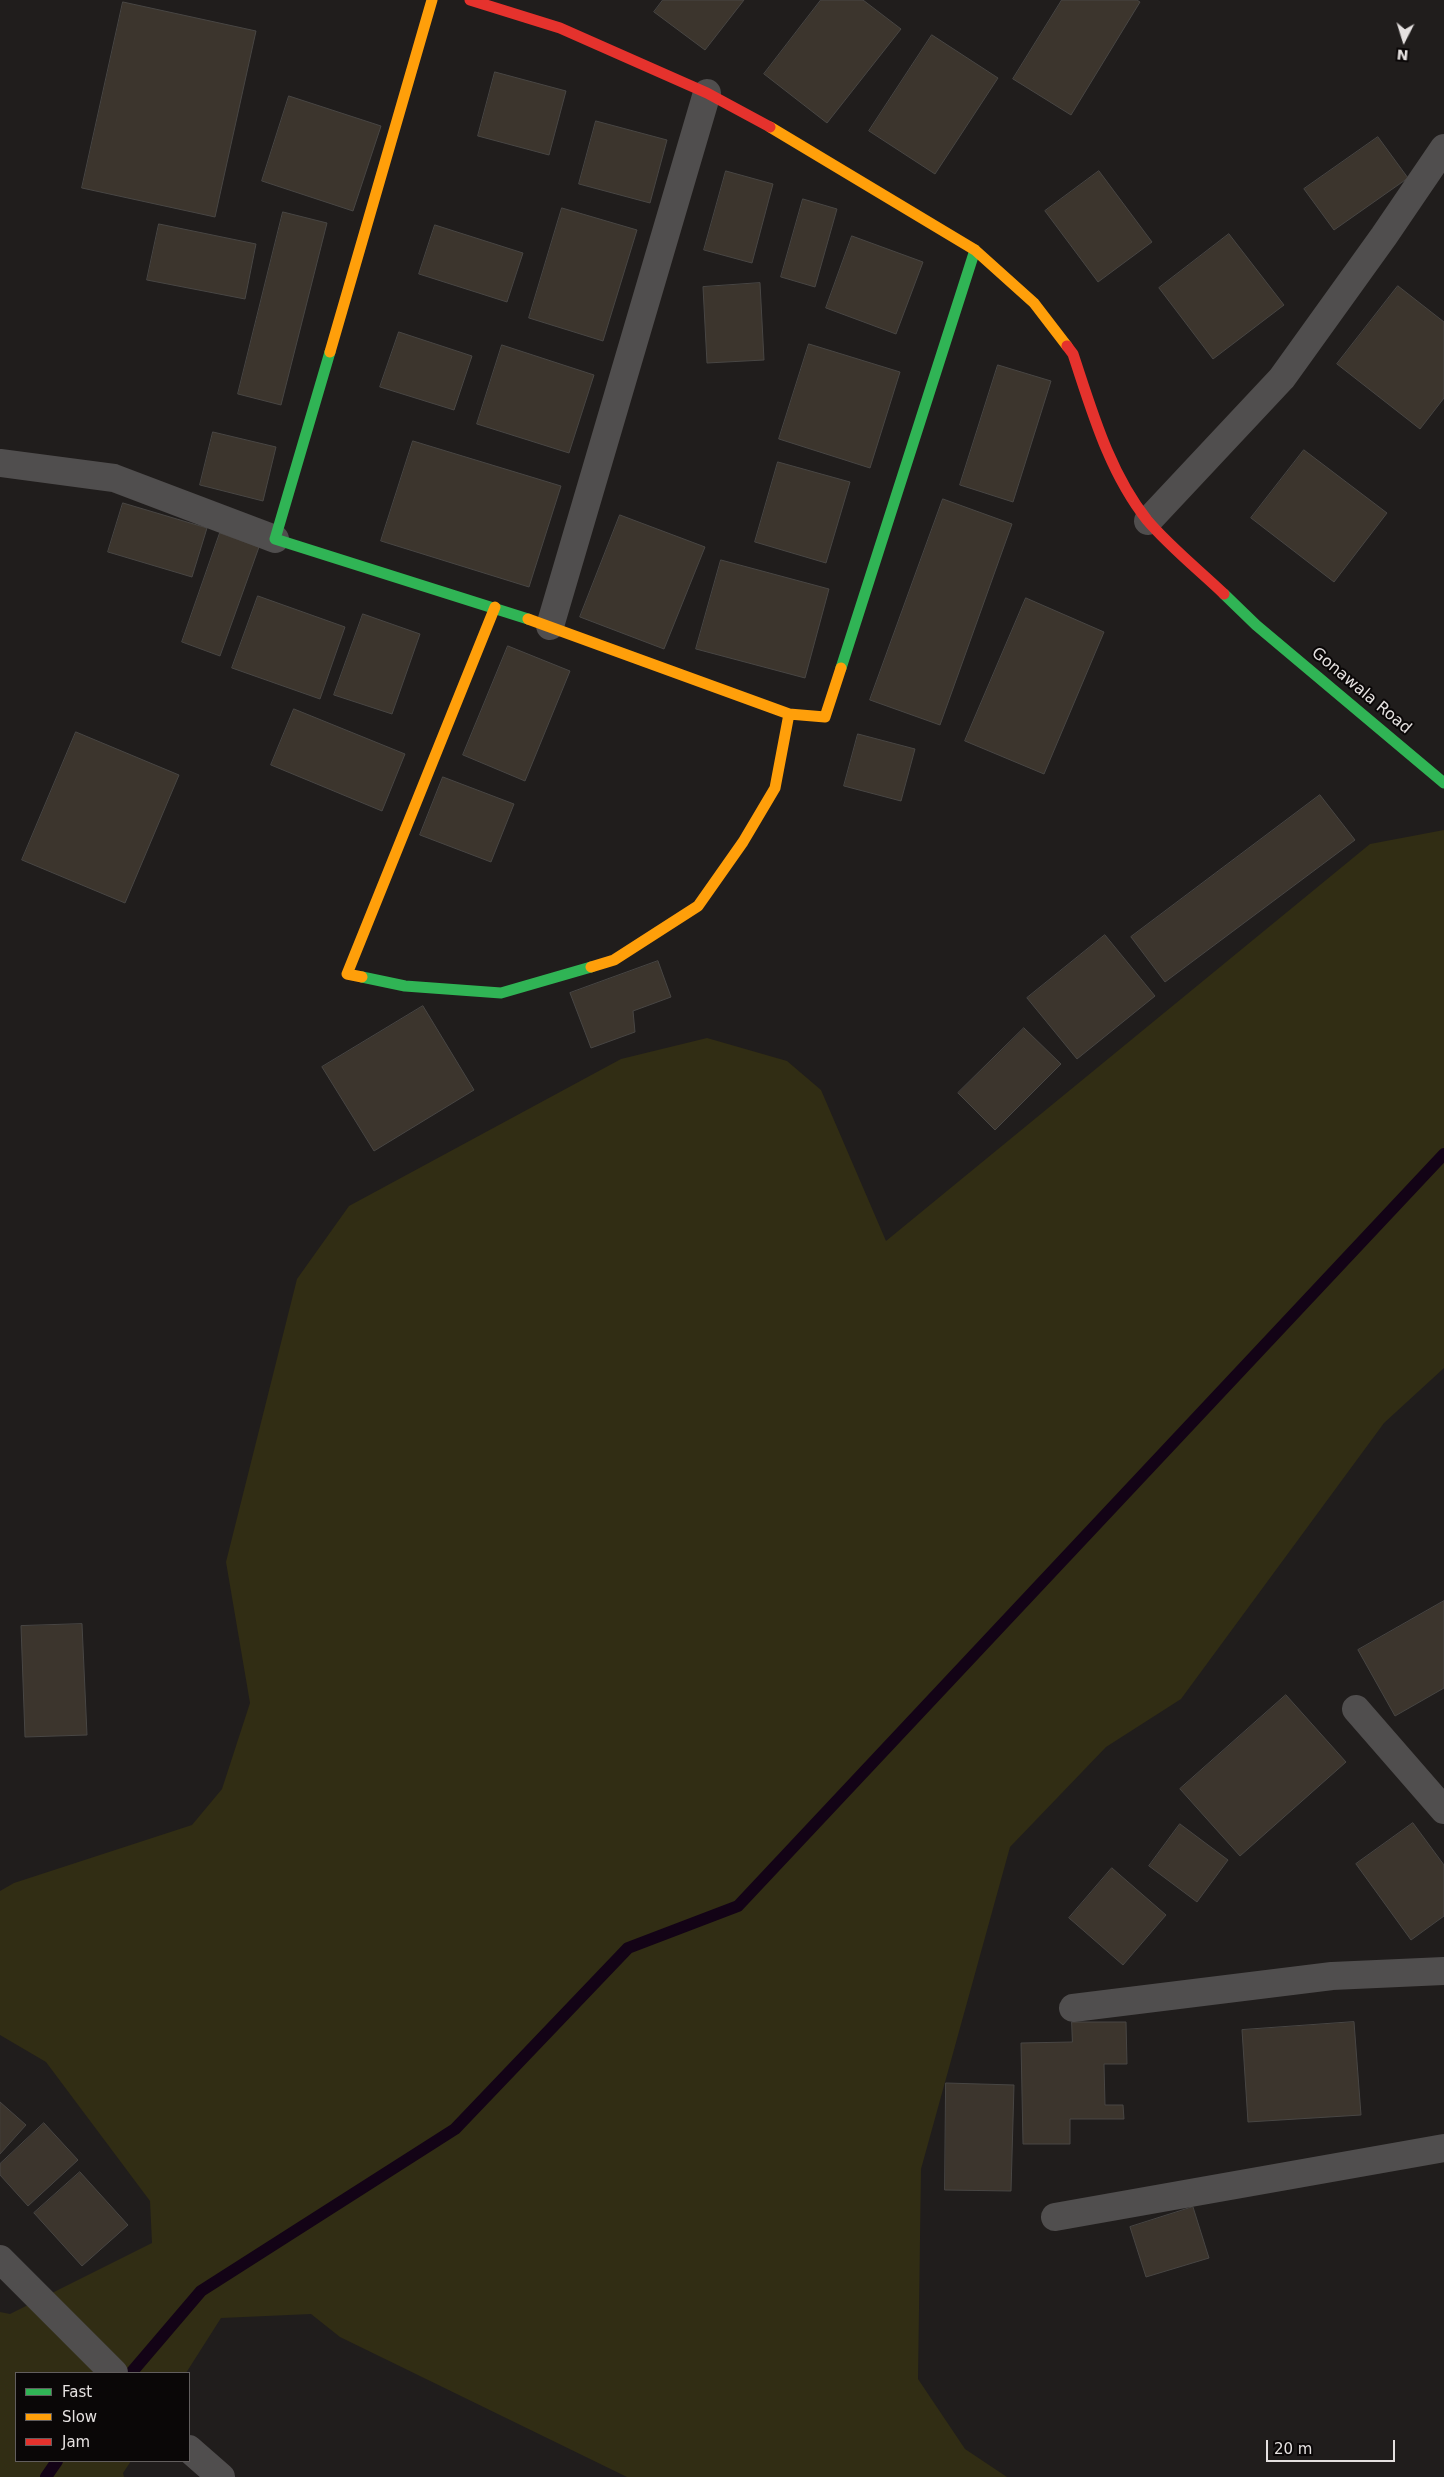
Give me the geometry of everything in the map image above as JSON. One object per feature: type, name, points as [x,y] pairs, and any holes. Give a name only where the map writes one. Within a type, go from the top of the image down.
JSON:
[{"type":"street","points":[[276,539],[432,0]]},
{"type":"street","name":"Gonawala Road","points":[[470,0],[560,28],[707,93],[766,124],[975,250],[1034,303],[1073,354],[1095,422],[1115,470],[1148,521],[1256,625],[1444,783]]},
{"type":"street","points":[[550,626],[707,93]]},
{"type":"street","points":[[1148,521],[1282,378],[1384,236],[1444,148]]},
{"type":"street","points":[[0,464],[114,478],[276,539],[496,607],[789,714],[825,717],[975,250]]},
{"type":"street","points":[[496,607],[347,974],[405,986],[502,993],[614,960],[698,906],[743,842],[774,788],[789,714]]},
{"type":"street","points":[[1356,1709],[1444,1810]]},
{"type":"street","points":[[1073,2008],[1332,1976],[1444,1970]]},
{"type":"street","points":[[1055,2217],[1444,2148]]},
{"type":"street","points":[[0,2259],[113,2372]]},
{"type":"street","points":[[194,2454],[221,2477]]},
{"type":"shaded area","points":[[1444,830],[1444,1368],[1384,1423],[1181,1699],[1106,1747],[1010,1847],[921,2169],[918,2379],[965,2449],[1007,2477],[627,2477],[340,2337],[311,2314],[221,2318],[187,2372],[15,2372],[15,2462],[130,2462],[123,2473],[124,2477],[0,2477],[0,2312],[10,2314],[152,2243],[150,2201],[46,2062],[0,2035],[0,1891],[14,1883],[192,1825],[222,1789],[250,1703],[226,1562],[297,1279],[349,1206],[621,1059],[707,1038],[787,1061],[821,1090],[886,1241],[1370,844]]},
{"type":"building","points":[[663,0],[744,0],[705,50],[654,12]]},
{"type":"building","points":[[821,0],[863,0],[901,29],[827,123],[764,74]]},
{"type":"building","points":[[1062,0],[1137,0],[1140,2],[1071,115],[1013,79]]},
{"type":"building","points":[[123,2],[256,31],[215,217],[82,188]]},
{"type":"building","points":[[932,35],[998,78],[935,174],[869,131]]},
{"type":"building","points":[[495,72],[566,91],[549,155],[478,136]]},
{"type":"building","points":[[289,96],[381,126],[353,211],[262,181]]},
{"type":"building","points":[[596,121],[667,140],[650,203],[579,184]]},
{"type":"building","points":[[1378,137],[1408,178],[1334,230],[1304,189]]},
{"type":"building","points":[[726,171],[773,184],[752,263],[704,250]]},
{"type":"building","points":[[1099,171],[1152,242],[1098,282],[1045,211]]},
{"type":"building","points":[[803,199],[837,209],[815,287],[781,277]]},
{"type":"building","points":[[562,208],[637,230],[603,341],[529,318]]},
{"type":"building","points":[[283,212],[327,223],[281,405],[238,394]]},
{"type":"building","points":[[159,224],[256,244],[245,299],[147,280]]},
{"type":"building","points":[[435,225],[523,253],[507,302],[419,274]]},
{"type":"building","points":[[1229,234],[1284,305],[1213,359],[1159,288]]},
{"type":"building","points":[[852,236],[923,262],[896,334],[826,308]]},
{"type":"building","points":[[760,283],[764,360],[707,363],[703,287]]},
{"type":"building","points":[[1398,286],[1444,322],[1444,398],[1420,429],[1337,364]]},
{"type":"building","points":[[399,332],[472,356],[454,410],[380,387]]},
{"type":"building","points":[[809,344],[900,372],[870,468],[779,439]]},
{"type":"building","points":[[502,345],[594,375],[569,453],[477,424]]},
{"type":"building","points":[[998,365],[1051,381],[1013,502],[960,485]]},
{"type":"building","points":[[213,432],[276,447],[263,501],[200,485]]},
{"type":"building","points":[[413,441],[561,486],[529,587],[381,541]]},
{"type":"building","points":[[1304,450],[1387,513],[1334,582],[1251,518]]},
{"type":"building","points":[[778,462],[850,482],[826,563],[755,542]]},
{"type":"building","points":[[943,499],[1012,524],[940,725],[870,700]]},
{"type":"building","points":[[123,503],[207,528],[192,577],[108,552]]},
{"type":"building","points":[[620,515],[705,547],[664,649],[580,617]]},
{"type":"building","points":[[220,533],[259,547],[220,656],[182,642]]},
{"type":"building","points":[[721,560],[829,589],[805,678],[696,649]]},
{"type":"building","points":[[258,596],[345,627],[320,699],[232,668]]},
{"type":"building","points":[[1026,598],[1104,632],[1044,774],[965,741]]},
{"type":"building","points":[[363,614],[420,634],[392,714],[334,695]]},
{"type":"building","points":[[508,646],[570,671],[525,781],[463,755]]},
{"type":"building","points":[[294,709],[405,754],[382,811],[271,765]]},
{"type":"building","points":[[76,732],[179,775],[125,903],[22,860]]},
{"type":"building","points":[[858,734],[915,749],[901,801],[844,786]]},
{"type":"building","points":[[443,777],[514,804],[491,862],[420,835]]},
{"type":"building","points":[[1320,795],[1355,840],[1165,982],[1131,937]]},
{"type":"building","points":[[1105,935],[1155,996],[1077,1059],[1027,998]]},
{"type":"building","points":[[658,961],[671,997],[633,1011],[635,1032],[591,1048],[570,993]]},
{"type":"building","points":[[423,1006],[474,1090],[374,1151],[322,1067]]},
{"type":"building","points":[[1024,1028],[1061,1064],[995,1130],[958,1093]]},
{"type":"building","points":[[1444,1601],[1444,1688],[1395,1716],[1358,1650]]},
{"type":"building","points":[[82,1624],[87,1735],[25,1737],[21,1626]]},
{"type":"building","points":[[1286,1695],[1346,1762],[1240,1856],[1180,1789]]},
{"type":"building","points":[[1413,1823],[1444,1865],[1444,1916],[1411,1940],[1356,1864]]},
{"type":"building","points":[[1180,1824],[1228,1860],[1197,1902],[1149,1866]]},
{"type":"building","points":[[1112,1868],[1166,1915],[1123,1965],[1069,1918]]},
{"type":"building","points":[[1072,2022],[1126,2022],[1127,2064],[1104,2064],[1105,2105],[1123,2105],[1124,2119],[1070,2119],[1070,2144],[1023,2144],[1021,2043],[1072,2042]]},
{"type":"building","points":[[1354,2022],[1361,2115],[1248,2122],[1242,2030]]},
{"type":"building","points":[[946,2083],[1014,2085],[1011,2191],[945,2190]]},
{"type":"building","points":[[0,2102],[26,2125],[0,2154]]},
{"type":"building","points":[[44,2123],[78,2160],[28,2206],[0,2175],[0,2164]]},
{"type":"building","points":[[80,2172],[128,2225],[82,2266],[34,2213]]},
{"type":"building","points":[[1193,2207],[1209,2258],[1146,2277],[1130,2227]]},
{"type":"waterway","points":[[132,2372],[201,2291],[455,2129],[628,1948],[738,1906],[1444,1154]]},
{"type":"waterway","points":[[46,2477],[56,2462]]},
{"type":"traffic: fast","points":[[841,668],[975,250]]},
{"type":"traffic: fast","points":[[330,352],[275,539],[528,619]]},
{"type":"traffic: fast","points":[[1224,594],[1256,625],[1444,783]]},
{"type":"traffic: fast","points":[[362,977],[405,986],[501,993],[591,967]]},
{"type":"traffic: slow","points":[[330,352],[432,0]]},
{"type":"traffic: slow","points":[[770,127],[975,250],[1034,303],[1067,346]]},
{"type":"traffic: slow","points":[[362,977],[347,974],[495,607]]},
{"type":"traffic: slow","points":[[528,619],[789,714],[825,717],[841,668]]},
{"type":"traffic: slow","points":[[591,967],[614,960],[698,906],[743,842],[775,788],[789,714]]},
{"type":"traffic: jam","points":[[470,0],[560,28],[707,93],[770,127]]},
{"type":"traffic: jam","points":[[1067,346],[1073,354],[1095,419],[1112,461],[1134,501],[1147,520],[1165,539],[1224,594]]}]
